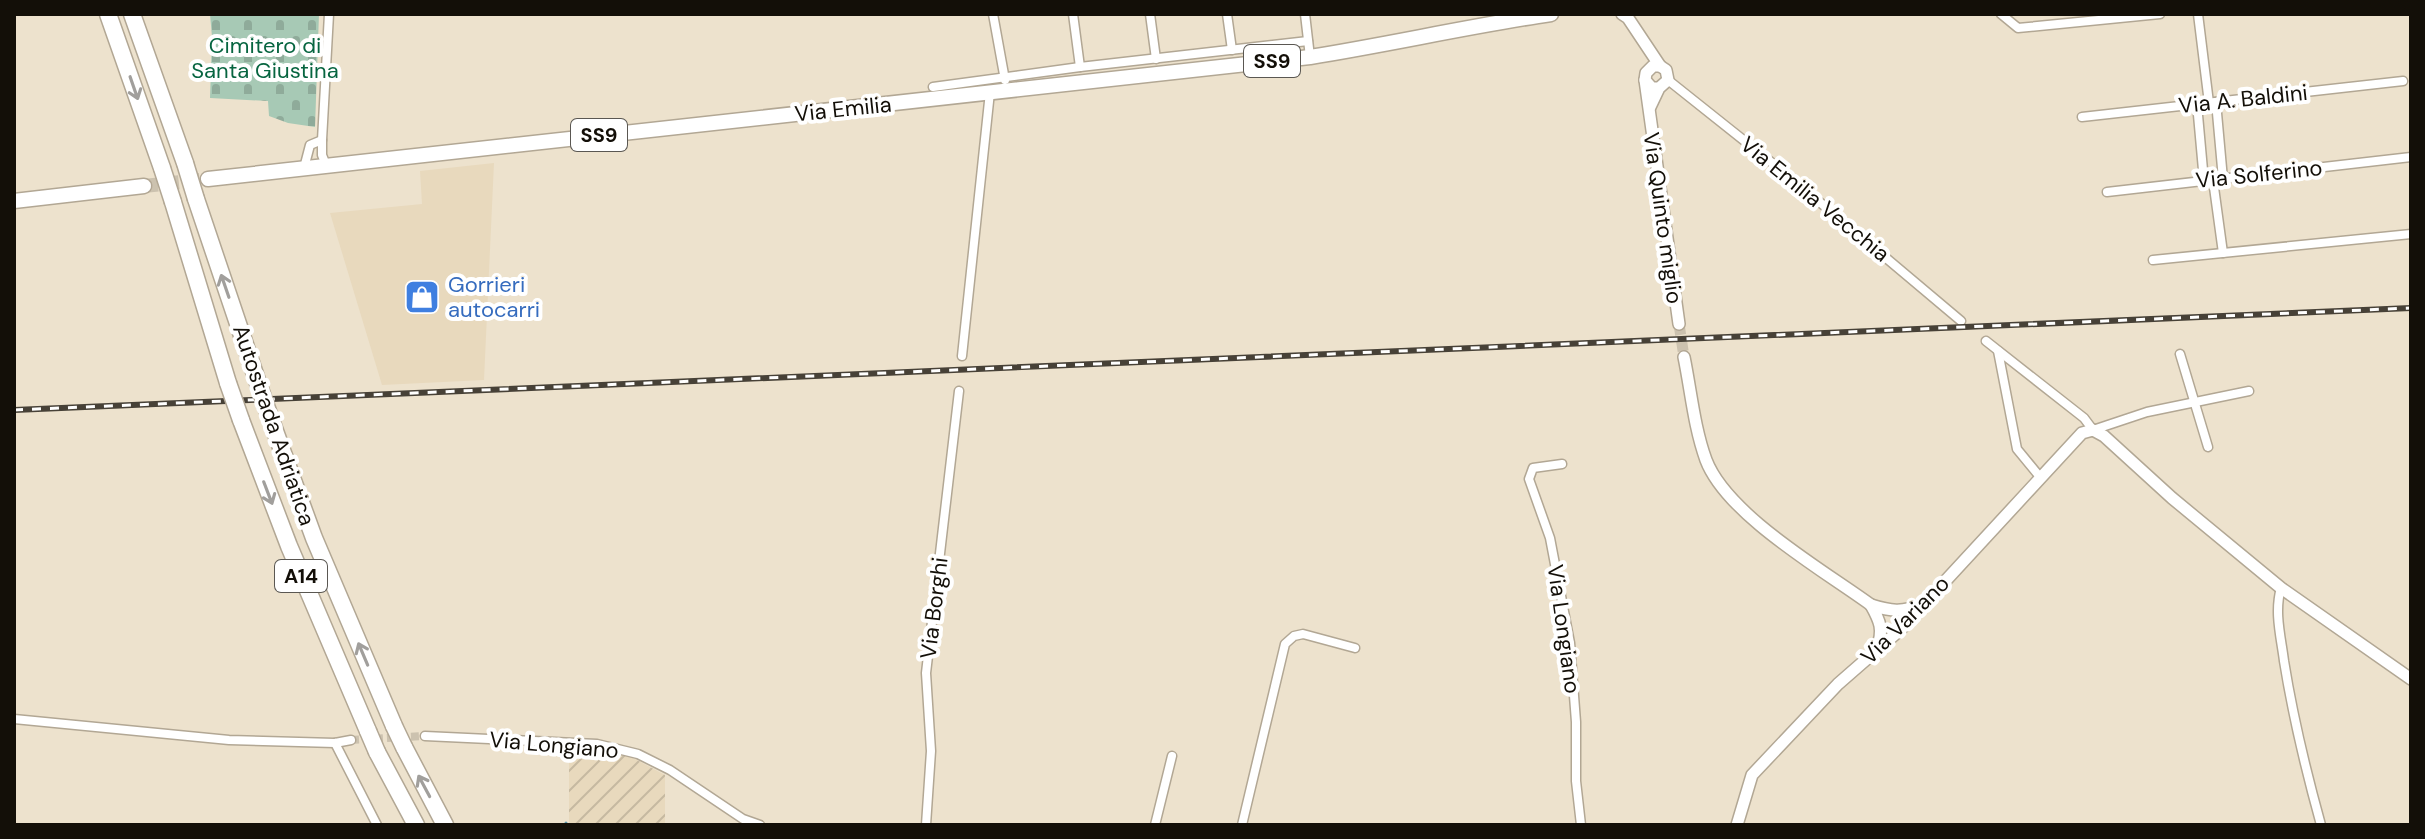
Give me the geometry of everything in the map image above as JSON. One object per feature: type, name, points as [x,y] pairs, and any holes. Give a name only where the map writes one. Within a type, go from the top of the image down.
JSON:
[{"type":"highway","name":"Autostrada Adriatica","points":[[108,14],[162,168],[241,420],[289,546],[377,752],[416,825]]},
{"type":"highway","name":"Autostrada Adriatica","points":[[132,14],[314,538],[394,726],[445,825]]},
{"type":"main road","name":"Via Emilia","points":[[208,179],[990,92],[1005,84],[1309,49],[1400,43],[1475,20],[1551,14]]},
{"type":"main road","points":[[14,201],[144,186]]},
{"type":"street","points":[[326,165],[322,140],[329,14]]},
{"type":"street","points":[[993,14],[1005,84]]},
{"type":"street","points":[[1073,14],[1080,67]]},
{"type":"street","points":[[1150,14],[1156,59]]},
{"type":"street","points":[[1227,14],[1232,50]]},
{"type":"street","points":[[1305,14],[1309,49]]},
{"type":"street","name":"Via Emilia Vecchia","points":[[1622,14],[1666,70],[1663,84]]},
{"type":"street","points":[[2001,14],[2018,28],[2160,14]]},
{"type":"street","points":[[2198,14],[2212,102],[2213,180]]},
{"type":"street","points":[[1643,43],[1646,77]]},
{"type":"street","name":"Via Emilia","points":[[933,87],[1005,84],[1080,67],[1232,50],[1309,49]]},
{"type":"street","points":[[1646,77],[1653,66],[1660,66]]},
{"type":"street","name":"Via Emilia Vecchia","points":[[1646,77],[1652,88],[1663,84]]},
{"type":"street","name":"Via Quinto miglio","points":[[1646,77],[1648,112],[1679,324]]},
{"type":"street","name":"Via A. Baldini","points":[[2082,117],[2403,81]]},
{"type":"street","name":"Via Emilia Vecchia","points":[[1663,84],[1803,188],[1961,321]]},
{"type":"street","name":"Via Quinto miglio","points":[[1648,112],[1663,84]]},
{"type":"street","points":[[962,356],[990,92]]},
{"type":"street","points":[[2197,104],[2213,180],[2223,253]]},
{"type":"street","points":[[304,168],[310,145],[322,140]]},
{"type":"street","name":"Via Solferino","points":[[2107,192],[2411,157]]},
{"type":"street","points":[[2153,260],[2411,234]]},
{"type":"street","points":[[1986,341],[2084,418],[2093,430],[2104,436],[2172,498],[2281,588],[2411,679]]},
{"type":"street","points":[[1998,351],[2017,449],[2040,477]]},
{"type":"street","points":[[2180,354],[2208,447]]},
{"type":"street","points":[[1684,357],[1698,433],[1707,462],[1718,482],[1750,518],[1871,605],[1894,612],[1910,610],[1926,602]]},
{"type":"street","name":"Via Borghi","points":[[926,825],[931,751],[926,673],[959,391]]},
{"type":"street","points":[[2093,430],[2139,414],[2249,391]]},
{"type":"street","name":"Via Variano","points":[[1737,825],[1752,775],[1838,684],[1901,629],[2082,433],[2093,430]]},
{"type":"street","name":"Via Longiano","points":[[1562,464],[1533,468],[1529,479],[1550,538],[1569,631],[1581,825]]},
{"type":"street","points":[[2281,588],[2277,602],[2278,620],[2289,690],[2299,743],[2321,825]]},
{"type":"street","points":[[1871,605],[1881,623],[1876,652]]},
{"type":"street","points":[[1894,612],[1901,629]]},
{"type":"street","points":[[1881,623],[1901,629]]},
{"type":"street","points":[[1242,825],[1285,644],[1294,636],[1303,634],[1355,648]]},
{"type":"street","points":[[14,719],[229,740],[335,743],[351,740]]},
{"type":"street","name":"Via Longiano","points":[[425,736],[597,744],[638,754],[670,770],[743,819],[760,825]]},
{"type":"street","points":[[335,743],[377,825]]},
{"type":"street","points":[[1155,825],[1172,756]]},
{"type":"shaded area","name":"Gorrieri autocarri","points":[[494,163],[484,380],[382,385],[330,213],[422,204],[420,171]]},
{"type":"shaded area","points":[[569,748],[615,753],[635,759],[665,775],[665,825],[569,825]]},
{"type":"green space","name":"Cimitero di Santa Giustina","points":[[210,14],[319,14],[315,127],[269,116],[268,101],[210,98]]},
{"type":"tunnel","points":[[144,186],[208,179]]},
{"type":"tunnel","points":[[1679,324],[1684,357]]},
{"type":"tunnel","points":[[351,740],[425,736]]},
{"type":"railway","points":[[14,410],[2411,308]]},
{"type":"place","name":"Gorrieri autocarri","points":[[422,297]]}]
